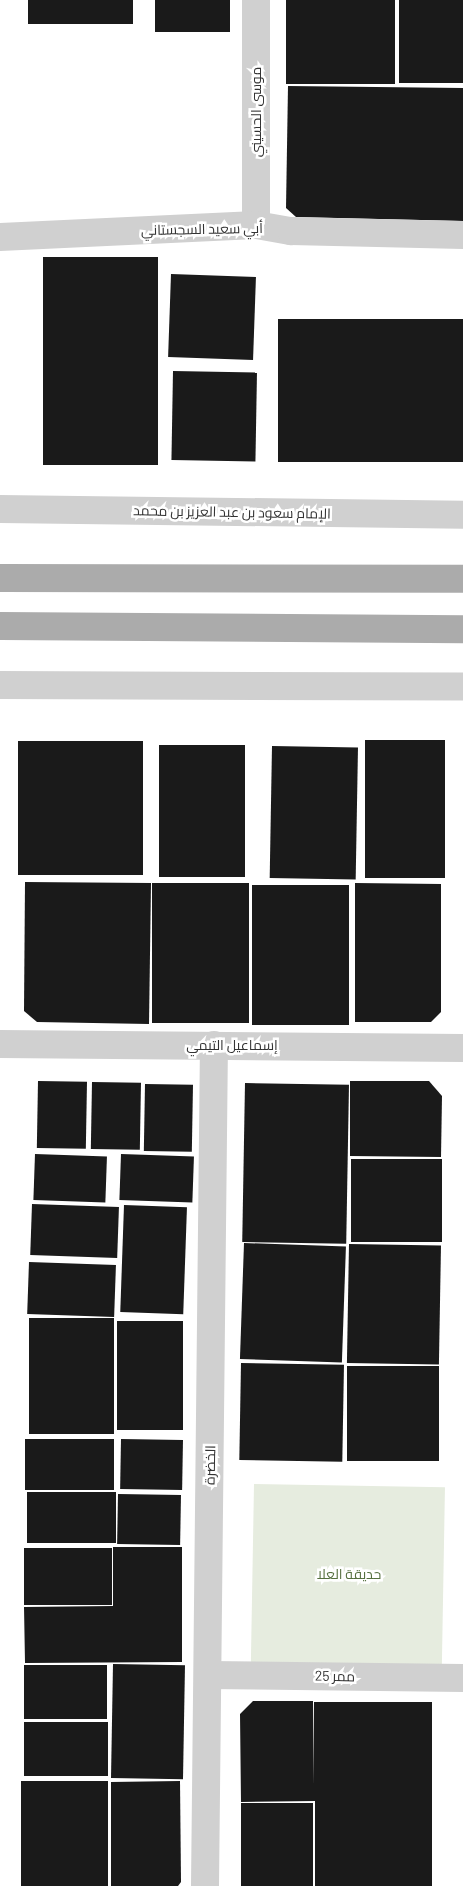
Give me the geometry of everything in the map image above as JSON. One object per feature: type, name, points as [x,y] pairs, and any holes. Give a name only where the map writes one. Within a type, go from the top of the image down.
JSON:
[{"type":"main road","points":[[0,578],[463,579]]},
{"type":"main road","points":[[0,626],[463,629]]},
{"type":"street","name":"موسى الحسيني","points":[[256,0],[256,225]]},
{"type":"street","name":"أبي سعيد السجستاني","points":[[0,237],[256,225],[290,231],[463,235]]},
{"type":"street","name":"الإمام سعود بن عبد العزيز بن محمد","points":[[0,509],[463,514]]},
{"type":"street","points":[[0,685],[463,687]]},
{"type":"street","name":"إسماعيل التيمي","points":[[0,1044],[463,1048]]},
{"type":"street","name":"الخضرة","points":[[205,1886],[214,1045]]},
{"type":"street","name":"ممر 25","points":[[208,1675],[463,1678]]},
{"type":"green space","name":"حديقة العلا","points":[[254,1484],[445,1487],[442,1665],[251,1662]]},
{"type":"building","points":[[28,0],[133,0],[133,24],[28,24]]},
{"type":"building","points":[[155,0],[230,0],[230,32],[155,32]]},
{"type":"building","points":[[286,0],[395,0],[395,84],[286,84]]},
{"type":"building","points":[[399,0],[463,0],[463,83],[399,83]]},
{"type":"building","points":[[288,86],[463,88],[463,221],[296,217],[286,208]]},
{"type":"building","points":[[43,257],[158,257],[158,465],[43,465]]},
{"type":"building","points":[[171,274],[256,277],[253,360],[168,357]]},
{"type":"building","points":[[278,319],[463,319],[463,462],[278,462]]},
{"type":"building","points":[[173,371],[257,372],[255,461],[171,460]]},
{"type":"building","points":[[365,740],[445,740],[445,878],[365,878]]},
{"type":"building","points":[[18,741],[143,741],[143,875],[18,875]]},
{"type":"building","points":[[159,745],[245,745],[245,877],[159,877]]},
{"type":"building","points":[[272,746],[358,748],[356,879],[270,878]]},
{"type":"building","points":[[25,882],[151,883],[149,1024],[37,1022],[24,1011]]},
{"type":"building","points":[[152,883],[249,883],[249,1023],[152,1023]]},
{"type":"building","points":[[355,883],[441,884],[441,1012],[431,1022],[355,1022]]},
{"type":"building","points":[[252,885],[349,885],[349,1025],[252,1025]]},
{"type":"building","points":[[38,1081],[87,1082],[86,1149],[37,1148]]},
{"type":"building","points":[[350,1081],[429,1081],[442,1096],[441,1157],[350,1156]]},
{"type":"building","points":[[92,1082],[141,1083],[140,1150],[91,1149]]},
{"type":"building","points":[[245,1083],[349,1085],[346,1244],[242,1242]]},
{"type":"building","points":[[145,1084],[193,1085],[192,1152],[144,1151]]},
{"type":"building","points":[[35,1154],[107,1157],[105,1202],[33,1200]]},
{"type":"building","points":[[121,1154],[194,1157],[192,1203],[119,1200]]},
{"type":"building","points":[[351,1159],[442,1159],[442,1242],[351,1242]]},
{"type":"building","points":[[32,1204],[119,1207],[117,1258],[30,1255]]},
{"type":"building","points":[[124,1205],[187,1207],[183,1314],[120,1312]]},
{"type":"building","points":[[244,1243],[346,1247],[342,1362],[240,1359]]},
{"type":"building","points":[[349,1244],[441,1246],[439,1365],[347,1363]]},
{"type":"building","points":[[29,1262],[116,1265],[114,1317],[27,1314]]},
{"type":"building","points":[[29,1318],[114,1318],[114,1434],[29,1434]]},
{"type":"building","points":[[117,1321],[183,1321],[183,1430],[117,1430]]},
{"type":"building","points":[[241,1363],[344,1365],[342,1462],[239,1460]]},
{"type":"building","points":[[347,1366],[439,1366],[439,1461],[347,1461]]},
{"type":"building","points":[[25,1439],[114,1439],[114,1490],[25,1490]]},
{"type":"building","points":[[121,1439],[183,1440],[182,1490],[120,1489]]},
{"type":"building","points":[[27,1492],[116,1492],[116,1543],[27,1543]]},
{"type":"building","points":[[118,1494],[181,1495],[180,1545],[117,1544]]},
{"type":"building","points":[[113,1547],[182,1547],[182,1662],[25,1663],[24,1607],[113,1606]]},
{"type":"building","points":[[24,1548],[112,1548],[112,1605],[24,1605]]},
{"type":"building","points":[[113,1664],[185,1665],[183,1779],[111,1778]]},
{"type":"building","points":[[24,1665],[107,1665],[107,1719],[24,1719]]},
{"type":"building","points":[[253,1701],[313,1701],[314,1785],[314,1702],[432,1702],[432,1886],[315,1886],[315,1801],[241,1802],[240,1714]]},
{"type":"building","points":[[24,1722],[108,1722],[108,1776],[24,1776]]},
{"type":"building","points":[[21,1781],[108,1781],[108,1886],[21,1886]]},
{"type":"building","points":[[180,1781],[181,1882],[178,1886],[111,1886],[111,1782]]},
{"type":"building","points":[[241,1803],[313,1803],[313,1886],[241,1886]]}]
